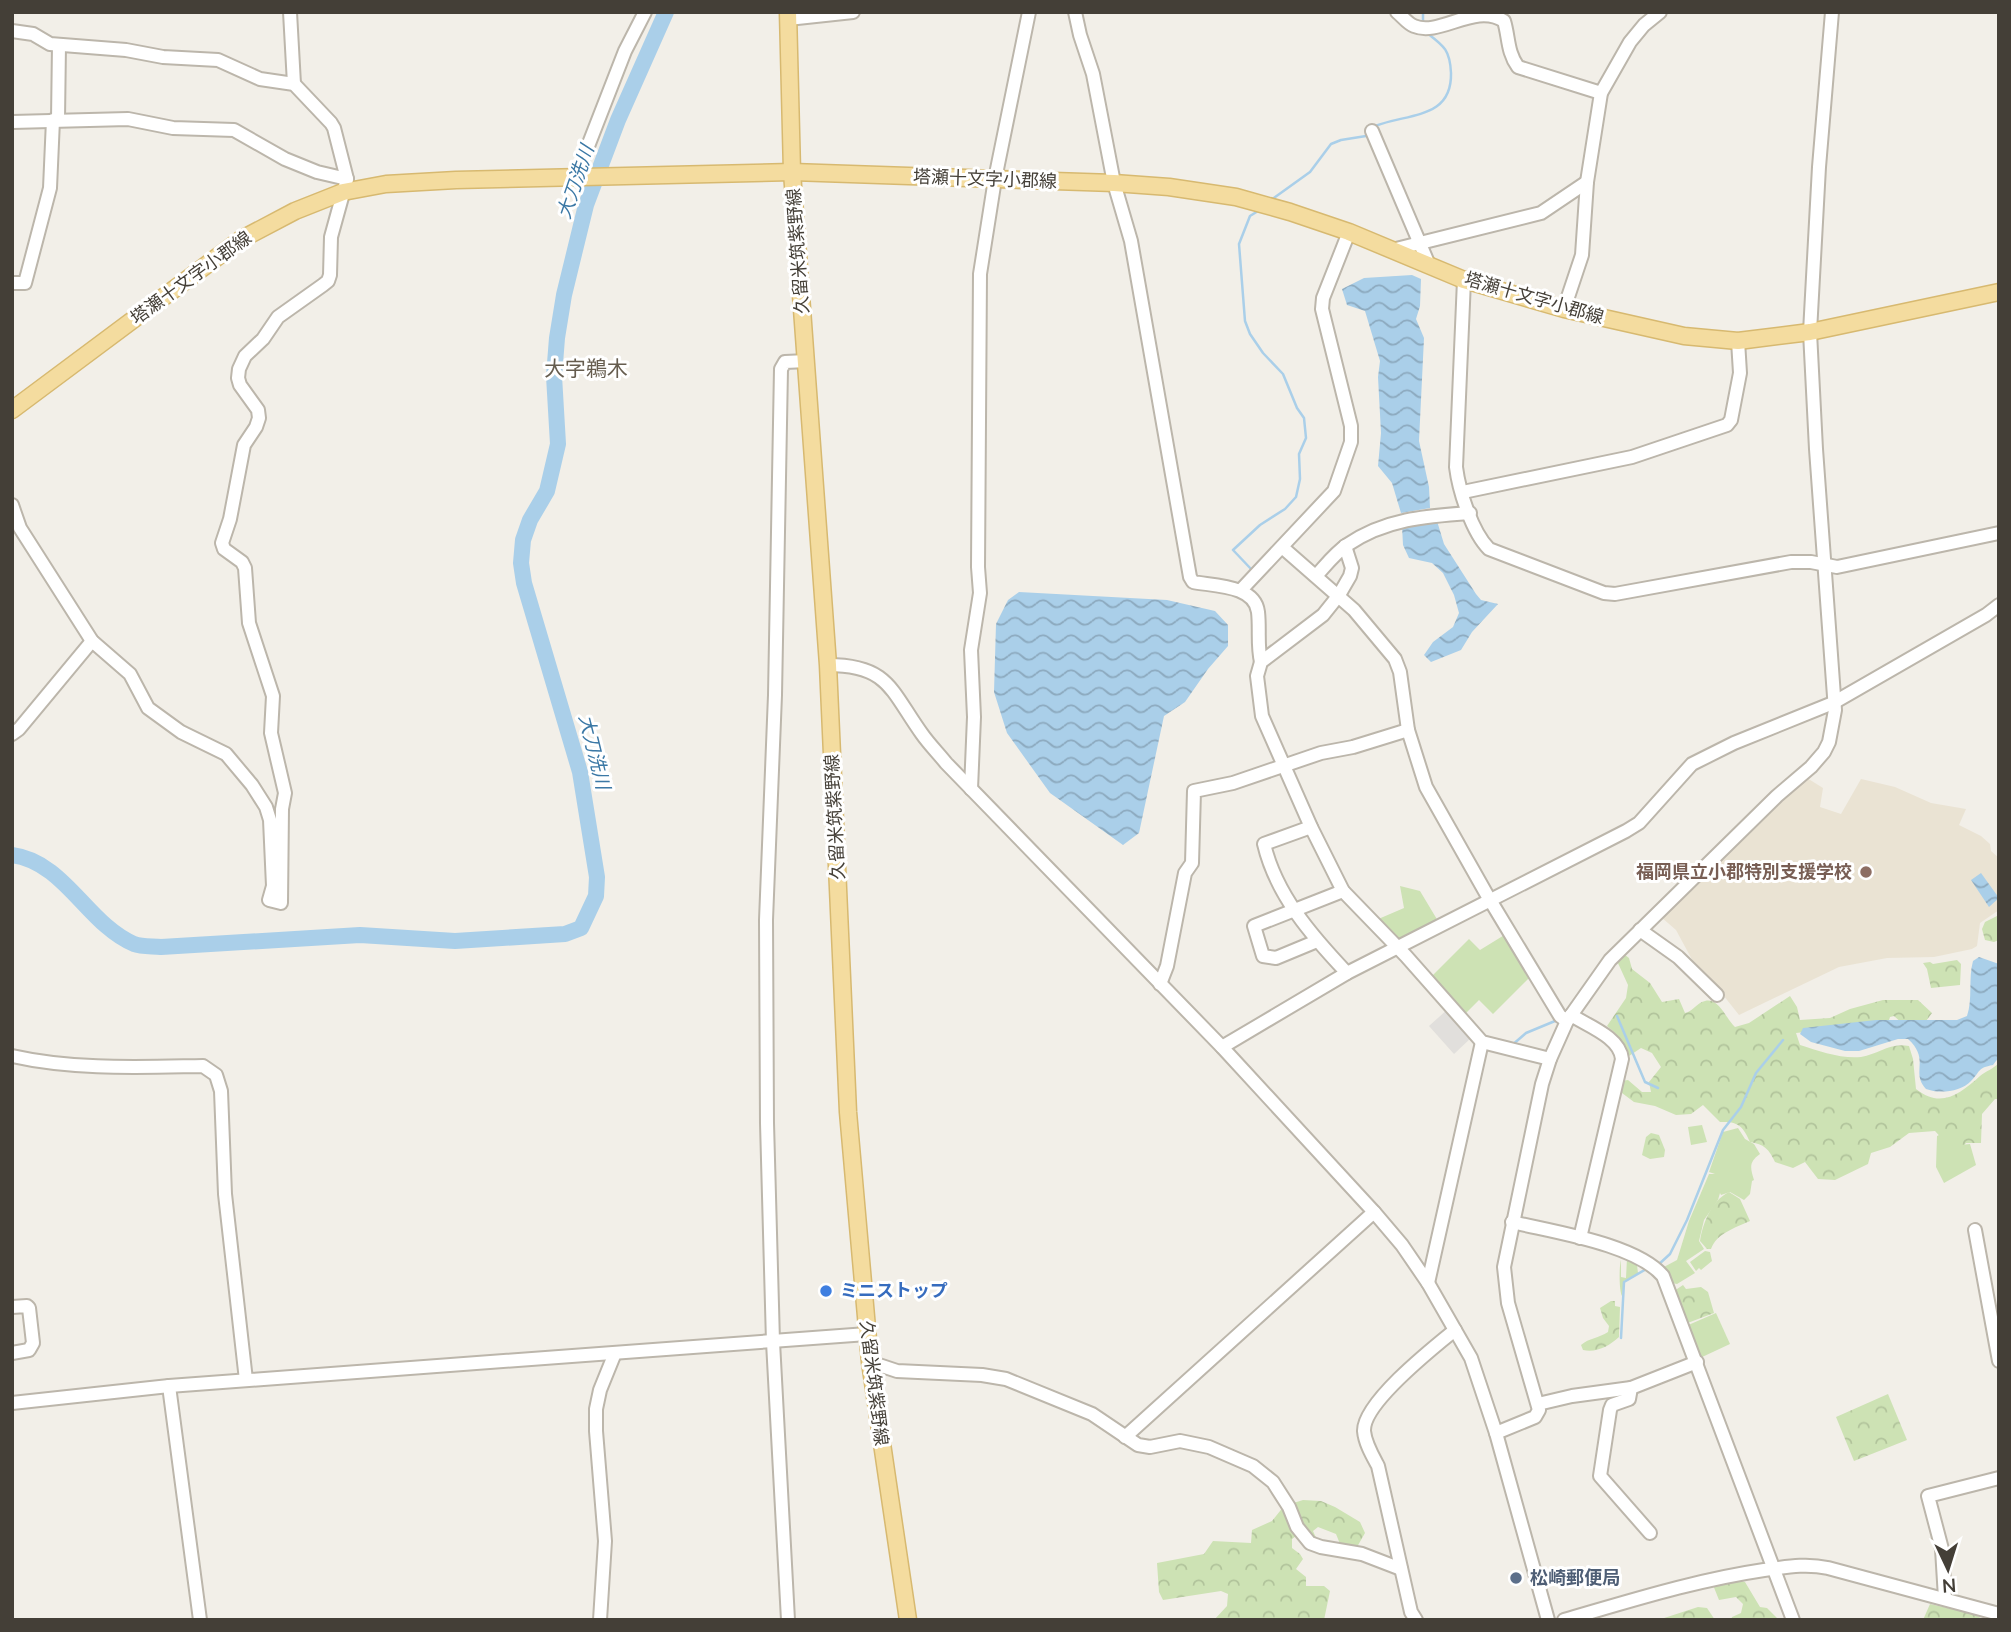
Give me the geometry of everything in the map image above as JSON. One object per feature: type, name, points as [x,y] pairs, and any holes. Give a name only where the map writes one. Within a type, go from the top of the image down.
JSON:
[{"type":"main road","name":"久留米筑紫野線","points":[[788,16],[792,172],[828,665],[848,1111],[870,1362],[908,1620]]},
{"type":"main road","name":"塔瀬十文字小郡線","points":[[12,410],[240,240],[345,186],[579,176],[792,172],[1169,187],[1236,197],[1290,212],[1349,232],[1464,280],[1564,309],[1684,336],[1738,341],[1811,332],[1999,292]]},
{"type":"street","points":[[290,12],[294,84]]},
{"type":"street","points":[[579,176],[625,51],[645,12]]},
{"type":"street","points":[[788,16],[853,12]]},
{"type":"street","points":[[971,789],[974,717],[971,650],[980,593],[980,274],[995,179],[1029,12]]},
{"type":"street","points":[[1075,12],[1093,74],[1114,183],[1131,241],[1190,577],[1194,582],[1241,590],[1255,602],[1259,610],[1258,648],[1261,662],[1257,676],[1262,716],[1311,827],[1343,891],[1482,1042],[1550,1059]]},
{"type":"street","points":[[1397,12],[1414,26],[1422,27],[1495,13],[1504,21],[1507,42],[1518,67],[1601,93]]},
{"type":"street","points":[[1564,309],[1582,255],[1587,182],[1601,93],[1630,41],[1660,12]]},
{"type":"street","points":[[1496,1433],[1535,1417],[1539,1410],[1508,1303],[1504,1267],[1542,1084],[1569,1018],[1610,960],[1824,752],[1829,742],[1835,710],[1816,449],[1811,332],[1819,167],[1832,12]]},
{"type":"street","points":[[12,31],[28,33],[50,44],[126,50],[163,57],[207,58],[237,67],[260,79],[294,84],[331,123],[345,186],[331,237],[328,281],[285,310],[263,339],[245,356],[239,369],[237,378],[258,410],[259,418],[244,444],[230,519],[222,543],[224,549],[242,562],[245,568],[251,633],[273,696],[271,733],[285,793],[282,809],[281,903],[269,900],[273,886],[270,820],[266,807],[252,785],[226,754],[181,732],[148,708],[130,674],[92,641],[20,528],[12,505]]},
{"type":"street","points":[[12,283],[25,284],[47,200],[56,120],[59,45]]},
{"type":"street","points":[[12,122],[128,119],[173,128],[234,130],[285,159],[345,186]]},
{"type":"street","points":[[1372,131],[1429,265]]},
{"type":"street","points":[[1392,250],[1542,213],[1587,182]]},
{"type":"street","points":[[1241,590],[1334,491],[1351,442],[1348,411],[1322,309],[1323,298],[1349,232]]},
{"type":"street","points":[[1464,280],[1456,467],[1458,483],[1477,535],[1489,550],[1604,593],[1624,594],[1791,562],[1811,562],[1837,567],[1999,533]]},
{"type":"street","points":[[1463,492],[1632,457],[1727,425],[1731,420],[1740,373],[1738,341]]},
{"type":"street","points":[[788,1620],[766,1123],[766,920],[775,695],[780,369],[785,362],[807,361]]},
{"type":"street","points":[[1315,576],[1345,546],[1375,529],[1417,517],[1470,513]]},
{"type":"street","points":[[1261,662],[1312,624],[1339,595],[1352,568],[1345,546]]},
{"type":"street","points":[[1282,547],[1339,595],[1395,659],[1400,672],[1408,730],[1426,787],[1560,1016],[1615,1042],[1621,1049],[1622,1059],[1580,1238]]},
{"type":"street","points":[[1222,1046],[1396,947],[1639,823],[1692,764],[1734,743],[1833,703],[1999,606]]},
{"type":"street","points":[[12,734],[92,641]]},
{"type":"street","points":[[828,665],[847,665],[869,670],[888,683],[922,735],[971,789],[1222,1046],[1402,1245],[1471,1358],[1496,1433],[1548,1620]]},
{"type":"street","points":[[1160,984],[1167,965],[1185,873],[1192,863],[1194,791],[1233,783],[1284,765],[1408,730]]},
{"type":"street","points":[[1311,827],[1264,844],[1268,862],[1294,910],[1317,941],[1348,973]]},
{"type":"street","points":[[1317,941],[1276,958],[1263,956],[1254,926],[1343,891]]},
{"type":"street","points":[[1640,930],[1678,957],[1717,995]]},
{"type":"street","points":[[1427,1283],[1482,1042]]},
{"type":"street","points":[[12,1055],[34,1061],[80,1066],[203,1066],[216,1075],[221,1091],[225,1194],[246,1380]]},
{"type":"street","points":[[1125,1437],[1374,1212]]},
{"type":"street","points":[[1512,1222],[1580,1238],[1640,1257],[1657,1268],[1670,1291],[1793,1620]]},
{"type":"street","points":[[1975,1230],[1999,1361]]},
{"type":"street","points":[[12,1307],[29,1308],[33,1343],[29,1350],[12,1353]]},
{"type":"street","points":[[1416,1620],[1411,1612],[1378,1466],[1367,1446],[1365,1422],[1381,1399],[1414,1364],[1455,1330]]},
{"type":"street","points":[[12,1403],[169,1386],[867,1335]]},
{"type":"street","points":[[600,1620],[605,1541],[596,1409],[600,1390],[615,1353]]},
{"type":"street","points":[[870,1362],[897,1371],[982,1375],[1006,1379],[1092,1414],[1138,1445],[1150,1447],[1180,1441],[1196,1443],[1253,1465],[1273,1482],[1303,1537],[1310,1543],[1362,1554],[1401,1569]]},
{"type":"street","points":[[1538,1404],[1631,1388],[1697,1362]]},
{"type":"street","points":[[169,1386],[200,1620]]},
{"type":"street","points":[[1631,1388],[1629,1399],[1612,1405],[1610,1410],[1600,1476],[1650,1533]]},
{"type":"street","points":[[1945,1598],[1942,1549],[1928,1496],[1999,1478]]},
{"type":"street","points":[[1564,1620],[1698,1581],[1794,1565],[1816,1565],[1999,1614]]},
{"type":"shaded area","points":[[1807,778],[1823,788],[1820,807],[1841,814],[1861,779],[1895,787],[1931,803],[1966,809],[1959,825],[1981,836],[1999,858],[1999,910],[1980,923],[1977,946],[1972,949],[1934,957],[1887,958],[1839,967],[1739,1015],[1716,986],[1696,967],[1676,930],[1661,917]]},
{"type":"shaded area","points":[[1448,1009],[1473,1036],[1454,1054],[1429,1026]]},
{"type":"green space","points":[[1400,886],[1420,891],[1438,921],[1397,942],[1376,920],[1404,908]]},
{"type":"green space","points":[[1999,915],[1999,940],[1985,940],[1982,929],[1985,922]]},
{"type":"green space","points":[[1506,934],[1531,976],[1493,1014],[1479,1000],[1464,1015],[1430,978],[1469,939],[1480,950]]},
{"type":"green space","points":[[1625,955],[1629,958],[1632,969],[1650,983],[1662,1002],[1679,999],[1685,1013],[1702,1002],[1714,1002],[1735,1027],[1749,1023],[1790,996],[1797,1007],[1800,1020],[1830,1018],[1883,1000],[1918,1000],[1932,1013],[1923,1025],[1903,1024],[1894,1016],[1890,1017],[1888,1023],[1796,1033],[1800,1045],[1846,1057],[1861,1057],[1890,1047],[1909,1046],[1916,1089],[1934,1098],[1950,1097],[1958,1093],[1999,1063],[1999,1099],[1995,1099],[1982,1114],[1981,1143],[1966,1143],[1956,1154],[1935,1131],[1909,1133],[1890,1147],[1871,1153],[1868,1164],[1835,1180],[1818,1179],[1805,1162],[1793,1168],[1775,1162],[1766,1148],[1750,1142],[1739,1126],[1731,1122],[1720,1122],[1703,1105],[1691,1114],[1676,1115],[1655,1106],[1634,1102],[1622,1093],[1621,1081],[1628,1080],[1642,1092],[1651,1092],[1649,1082],[1661,1067],[1652,1053],[1641,1048],[1629,1056],[1615,1033],[1607,1026],[1626,998],[1628,985],[1617,961]]},
{"type":"green space","points":[[1957,960],[1961,964],[1960,985],[1931,988],[1923,963]]},
{"type":"green space","points":[[1702,1125],[1707,1142],[1691,1145],[1688,1127]]},
{"type":"green space","points":[[1738,1128],[1760,1154],[1751,1165],[1754,1180],[1750,1194],[1744,1200],[1730,1192],[1720,1193],[1704,1220],[1699,1241],[1704,1249],[1686,1261],[1695,1273],[1677,1284],[1672,1283],[1662,1268],[1677,1260],[1689,1221],[1709,1174],[1715,1174],[1709,1172],[1723,1132]]},
{"type":"green space","points":[[1651,1133],[1659,1135],[1665,1150],[1664,1157],[1650,1159],[1642,1155],[1646,1137]]},
{"type":"green space","points":[[1943,1133],[1960,1145],[1970,1144],[1976,1165],[1944,1183],[1936,1167],[1937,1136]]},
{"type":"green space","points":[[1729,1192],[1740,1199],[1750,1221],[1727,1232],[1711,1249],[1707,1249],[1700,1241],[1703,1227],[1717,1201]]},
{"type":"green space","points":[[1705,1251],[1710,1252],[1712,1261],[1696,1271],[1690,1262]]},
{"type":"green space","points":[[1631,1257],[1637,1265],[1638,1273],[1645,1269],[1642,1264],[1648,1268],[1624,1281],[1622,1296],[1620,1289],[1621,1260],[1621,1277],[1626,1278],[1627,1258]]},
{"type":"green space","points":[[1683,1285],[1686,1289],[1701,1287],[1708,1292],[1714,1313],[1685,1324],[1674,1291]]},
{"type":"green space","points":[[1615,1301],[1615,1306],[1620,1307],[1619,1337],[1602,1348],[1583,1350],[1581,1345],[1608,1332],[1609,1326],[1600,1308]]},
{"type":"green space","points":[[1716,1313],[1730,1344],[1700,1358],[1686,1326]]},
{"type":"green space","points":[[1888,1394],[1907,1440],[1854,1461],[1836,1417]]},
{"type":"green space","points":[[1303,1500],[1321,1501],[1335,1507],[1360,1522],[1365,1533],[1357,1547],[1340,1544],[1336,1534],[1318,1527],[1313,1531],[1317,1540],[1312,1551],[1296,1536],[1292,1539],[1292,1548],[1303,1559],[1296,1569],[1306,1577],[1306,1586],[1324,1586],[1330,1591],[1324,1620],[1214,1620],[1227,1606],[1228,1594],[1221,1591],[1163,1600],[1159,1592],[1157,1563],[1204,1554],[1213,1541],[1251,1543],[1252,1530],[1272,1521],[1284,1506]]},
{"type":"green space","points":[[1738,1580],[1745,1582],[1760,1607],[1767,1608],[1779,1620],[1731,1620],[1741,1613],[1743,1604],[1736,1597],[1719,1600],[1713,1585]]},
{"type":"green space","points":[[1930,1604],[1974,1614],[1984,1620],[1923,1620]]},
{"type":"green space","points":[[1698,1607],[1707,1608],[1715,1620],[1658,1620]]},
{"type":"water","points":[[1412,275],[1421,279],[1420,306],[1416,319],[1424,338],[1419,441],[1429,487],[1430,508],[1401,513],[1392,483],[1378,466],[1381,433],[1378,377],[1380,361],[1365,311],[1347,305],[1342,289],[1364,278]]},
{"type":"water","points":[[1437,521],[1444,544],[1476,594],[1481,600],[1498,604],[1472,632],[1461,650],[1431,662],[1424,655],[1433,642],[1453,627],[1459,613],[1443,573],[1432,563],[1409,558],[1403,545],[1402,526]]},
{"type":"water","points":[[1019,592],[1167,600],[1215,611],[1228,625],[1228,646],[1185,702],[1164,716],[1139,833],[1123,845],[1050,793],[1007,733],[994,692],[996,624],[1008,600]]},
{"type":"water","points":[[1981,873],[1999,898],[1989,907],[1971,880]]},
{"type":"water","points":[[1979,957],[1999,964],[1999,1057],[1993,1065],[1982,1069],[1962,1088],[1943,1092],[1926,1089],[1920,1077],[1918,1053],[1908,1039],[1898,1039],[1859,1051],[1845,1051],[1811,1042],[1800,1034],[1803,1028],[1876,1020],[1957,1020],[1967,1016],[1973,961]]},
{"type":"waterway","name":"大刀洗川","points":[[12,855],[31,860],[47,869],[117,935],[140,946],[360,935],[455,941],[565,934],[581,928],[596,896],[597,877],[580,772],[524,583],[521,563],[523,540],[530,520],[547,491],[558,444],[554,376],[557,338],[564,295],[586,205],[618,120],[666,12]]},
{"type":"waterway","points":[[1423,12],[1423,24]]},
{"type":"waterway","points":[[1375,126],[1426,112],[1444,99],[1451,73],[1449,59],[1442,45],[1427,33]]},
{"type":"waterway","points":[[1271,200],[1310,172],[1331,144],[1366,136],[1368,133]]},
{"type":"waterway","points":[[1252,570],[1233,550],[1260,525],[1285,509],[1296,497],[1300,479],[1299,454],[1306,438],[1304,418],[1283,374],[1263,353],[1245,321],[1239,244],[1250,216],[1258,211]]},
{"type":"waterway","points":[[1617,1016],[1645,1082],[1658,1088]]},
{"type":"waterway","points":[[1511,1046],[1526,1033],[1555,1021]]},
{"type":"waterway","points":[[1658,1265],[1670,1254],[1687,1220],[1723,1130],[1741,1107],[1756,1073],[1783,1040]]},
{"type":"waterway","points":[[1621,1338],[1624,1282],[1648,1268]]},
{"type":"place","name":"福岡県立小郡特別支援学校","points":[[1866,872]]},
{"type":"place","name":"ミニストップ","points":[[826,1291]]},
{"type":"place","name":"松崎郵便局","points":[[1516,1578]]},
{"type":"district","name":"大字鵜木","points":[[586,369]]}]
